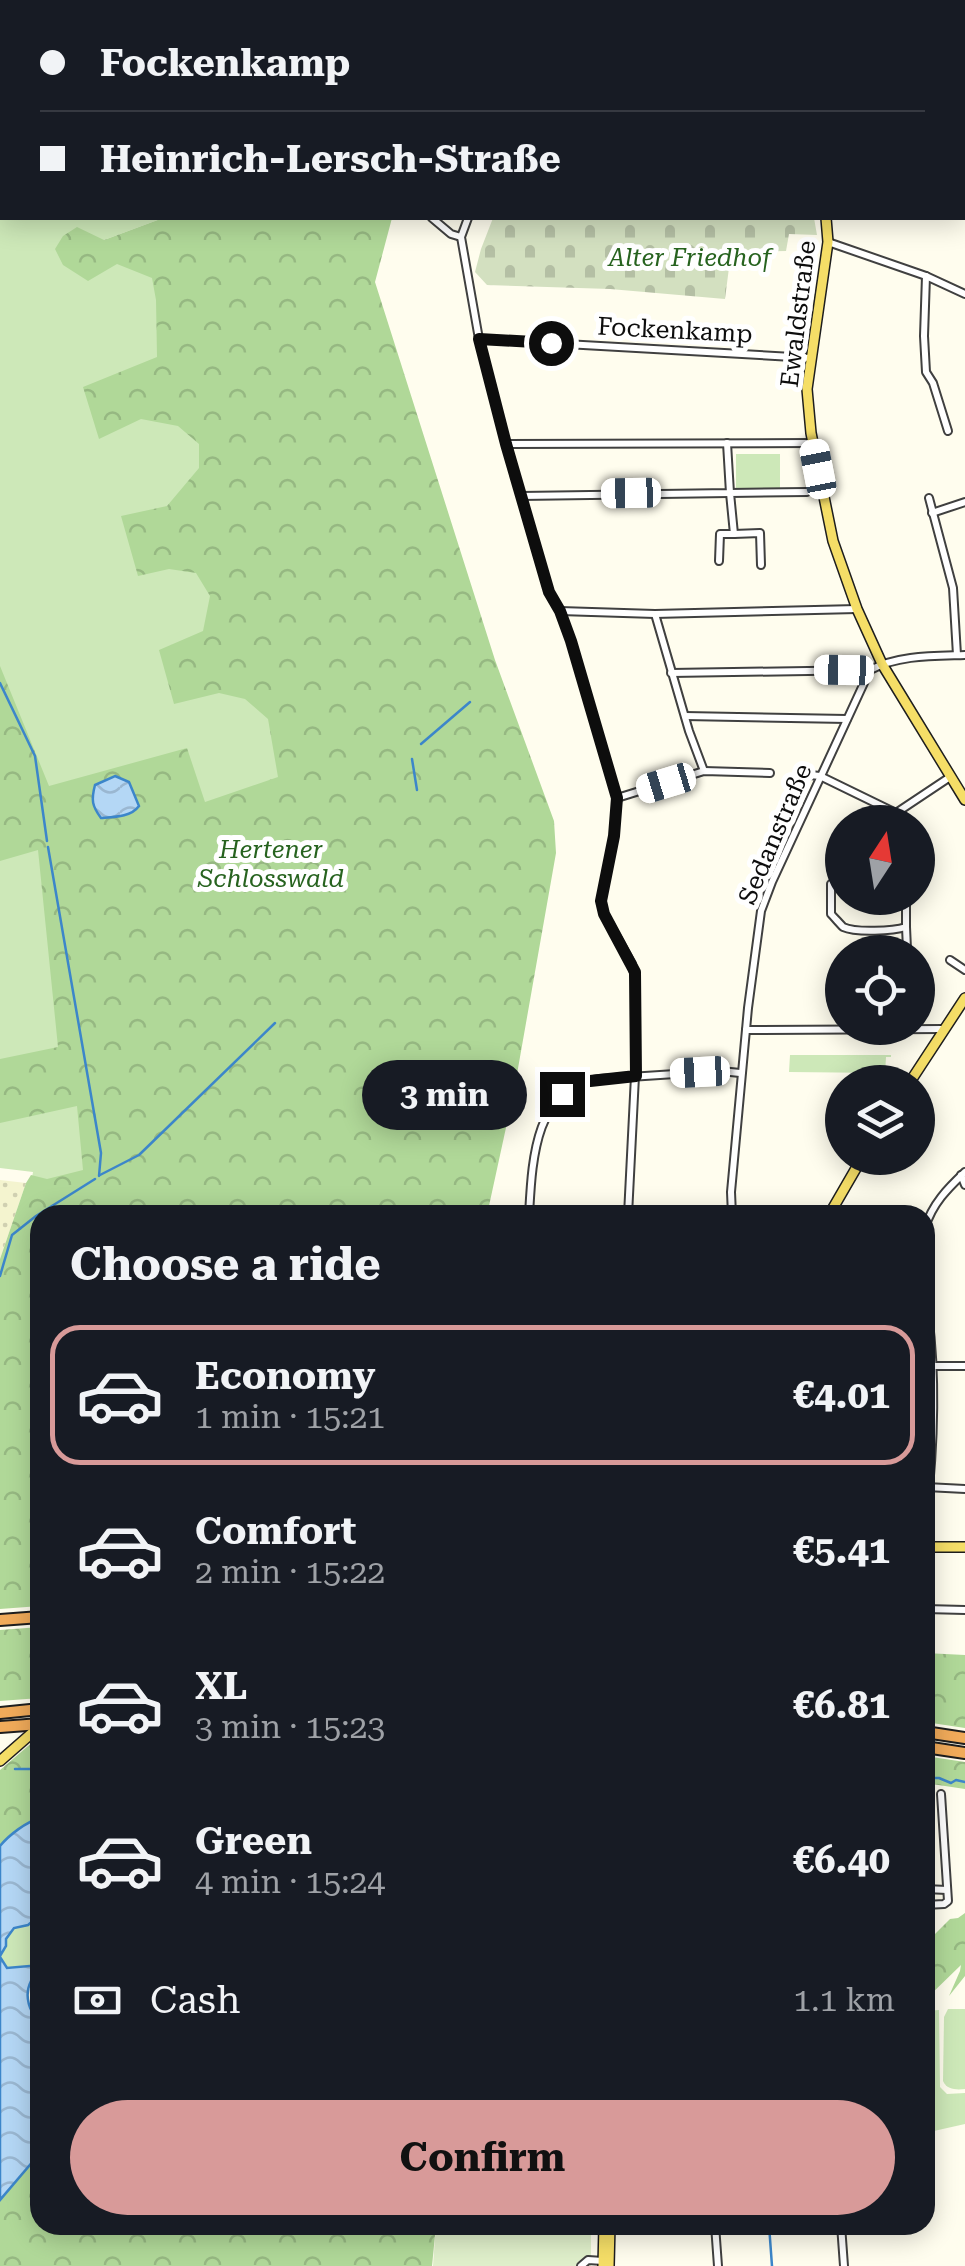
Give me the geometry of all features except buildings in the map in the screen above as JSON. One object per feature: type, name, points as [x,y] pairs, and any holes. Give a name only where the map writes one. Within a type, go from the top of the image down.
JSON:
[{"type":"highway","points":[[0,1620],[30,1618]]},
{"type":"highway","points":[[0,1713],[30,1711]]},
{"type":"highway","points":[[0,1727],[30,1725]]},
{"type":"highway","points":[[935,1734],[965,1738]]},
{"type":"highway","points":[[935,1748],[965,1752]]},
{"type":"main road","name":"Ewaldstraße","points":[[826,220],[828,242],[810,358],[808,410],[833,541],[882,664],[965,800]]},
{"type":"main road","points":[[921,1065],[965,998]]},
{"type":"main road","points":[[835,1205],[852,1175]]},
{"type":"main road","points":[[935,1546],[965,1547]]},
{"type":"main road","points":[[0,1761],[30,1734]]},
{"type":"main road","points":[[606,2263],[607,2235]]},
{"type":"street","points":[[434,220],[460,237]]},
{"type":"street","points":[[467,220],[460,237],[479,339],[506,444],[549,592],[560,611],[617,798],[601,901],[635,972],[636,1076],[629,1205]]},
{"type":"street","points":[[828,242],[965,294]]},
{"type":"street","points":[[926,276],[926,372],[948,431]]},
{"type":"street","name":"Fockenkamp","points":[[479,339],[810,358]]},
{"type":"street","points":[[727,443],[734,534]]},
{"type":"street","points":[[506,444],[813,443]]},
{"type":"street","points":[[521,496],[807,492]]},
{"type":"street","points":[[672,672],[870,670],[905,658],[961,655],[953,588],[929,498]]},
{"type":"street","points":[[932,513],[965,502]]},
{"type":"street","points":[[719,561],[720,534],[760,533],[761,566]]},
{"type":"street","points":[[560,611],[655,614],[857,609]]},
{"type":"street","points":[[655,614],[704,771]]},
{"type":"street","name":"Sedanstraße","points":[[732,1205],[740,1074],[761,911],[870,670]]},
{"type":"street","points":[[685,716],[847,719]]},
{"type":"street","points":[[617,798],[704,771],[770,772]]},
{"type":"street","points":[[800,774],[820,776],[880,805]]},
{"type":"street","points":[[908,805],[950,777]]},
{"type":"street","points":[[831,915],[842,927],[860,930],[906,927]]},
{"type":"street","points":[[906,915],[906,935]]},
{"type":"street","points":[[950,960],[965,970]]},
{"type":"street","points":[[746,1030],[945,1029]]},
{"type":"street","points":[[530,1205],[538,1140],[548,1112],[566,1090],[581,1082],[636,1076],[721,1070],[740,1074]]},
{"type":"street","points":[[963,1174],[965,1186]]},
{"type":"street","points":[[935,1205],[963,1174]]},
{"type":"street","points":[[935,1366],[965,1366]]},
{"type":"street","points":[[935,1488],[965,1489]]},
{"type":"street","points":[[935,1609],[965,1610]]},
{"type":"street","points":[[935,1904],[948,1901],[941,1794]]},
{"type":"street","points":[[935,1889],[947,1890]]},
{"type":"street","points":[[716,2235],[718,2266]]},
{"type":"street","points":[[842,2235],[844,2266]]},
{"type":"street","points":[[581,2266],[588,2260],[606,2263]]},
{"type":"green space","name":"Hertener Schlosswald","points":[[0,220],[158,220],[104,240],[103,244],[362,288],[542,817],[53,1205],[37,1205],[31,1183],[33,1172],[0,1168]]},
{"type":"green space","name":"Hertener Schlosswald","points":[[158,220],[391,220],[375,282],[495,660],[554,821],[556,853],[514,1091],[489,1205],[30,1205],[30,1607],[0,1609],[0,1259],[31,1175],[47,1179],[83,1170],[77,1106],[0,1123],[0,1059],[58,1047],[38,850],[0,861],[0,666],[49,786],[187,748],[205,802],[278,777],[268,719],[245,699],[219,693],[174,704],[159,650],[203,631],[210,596],[196,573],[169,569],[138,576],[121,516],[167,506],[199,468],[199,444],[178,426],[141,419],[99,439],[83,387],[157,357],[152,278],[117,264],[88,281],[63,265],[55,249],[63,236],[77,227],[104,240]]},
{"type":"green space","name":"Alter Friedhof","points":[[492,220],[814,220],[817,235],[789,234],[786,251],[731,252],[725,299],[610,289],[487,285],[475,272]]},
{"type":"green space","points":[[736,454],[780,454],[780,490],[736,489]]},
{"type":"green space","points":[[790,1055],[891,1055],[886,1057],[886,1065],[825,1065],[825,1072],[789,1072]]},
{"type":"green space","points":[[0,1180],[26,1183],[0,1259]]},
{"type":"green space","points":[[30,1628],[30,1699],[0,1701],[0,1630]]},
{"type":"green space","points":[[935,1654],[965,1655],[965,1728],[935,1724]]},
{"type":"green space","points":[[30,1744],[30,1823],[0,1846],[0,1770]]},
{"type":"green space","points":[[935,1758],[965,1762],[965,1789],[935,1784]]},
{"type":"green space","points":[[965,1913],[965,1976],[949,1996],[961,1965],[935,1990],[935,1934],[950,1919]]},
{"type":"green space","points":[[30,1919],[30,1966],[7,1968],[0,1957],[19,1925]]},
{"type":"green space","points":[[948,2009],[965,2009],[965,2089],[950,2088],[943,2081],[944,2017]]},
{"type":"green space","points":[[935,2010],[939,2010],[940,2087],[947,2094],[965,2093],[965,2124],[935,2131]]},
{"type":"green space","points":[[30,2165],[30,2235],[435,2235],[432,2266],[0,2266],[0,2200]]},
{"type":"green space","points":[[435,2235],[591,2235],[591,2266],[433,2266]]},
{"type":"water","points":[[115,776],[129,782],[139,806],[127,814],[101,818],[93,803],[95,785]]},
{"type":"water","points":[[29,1823],[30,1923],[14,1928],[0,1956],[0,1846]]},
{"type":"water","points":[[0,1957],[7,1968],[30,1966],[30,2165],[0,2200]]},
{"type":"waterway","points":[[0,683],[35,756],[47,841]]},
{"type":"waterway","points":[[421,744],[470,702]]},
{"type":"waterway","points":[[412,759],[417,790]]},
{"type":"waterway","points":[[48,847],[101,1153],[99,1176]]},
{"type":"waterway","points":[[100,1175],[139,1155],[275,1023]]},
{"type":"waterway","points":[[54,1205],[95,1179]]},
{"type":"waterway","points":[[0,1276],[12,1235],[30,1221]]},
{"type":"waterway","points":[[15,1769],[30,1769]]},
{"type":"waterway","points":[[935,1778],[965,1782]]},
{"type":"waterway","points":[[770,2235],[772,2266]]},
{"type":"route","points":[[551,343],[479,339],[549,592],[571,641],[617,798],[601,901],[604,914],[632,964],[636,983],[636,1076],[581,1082],[562,1094]]}]
